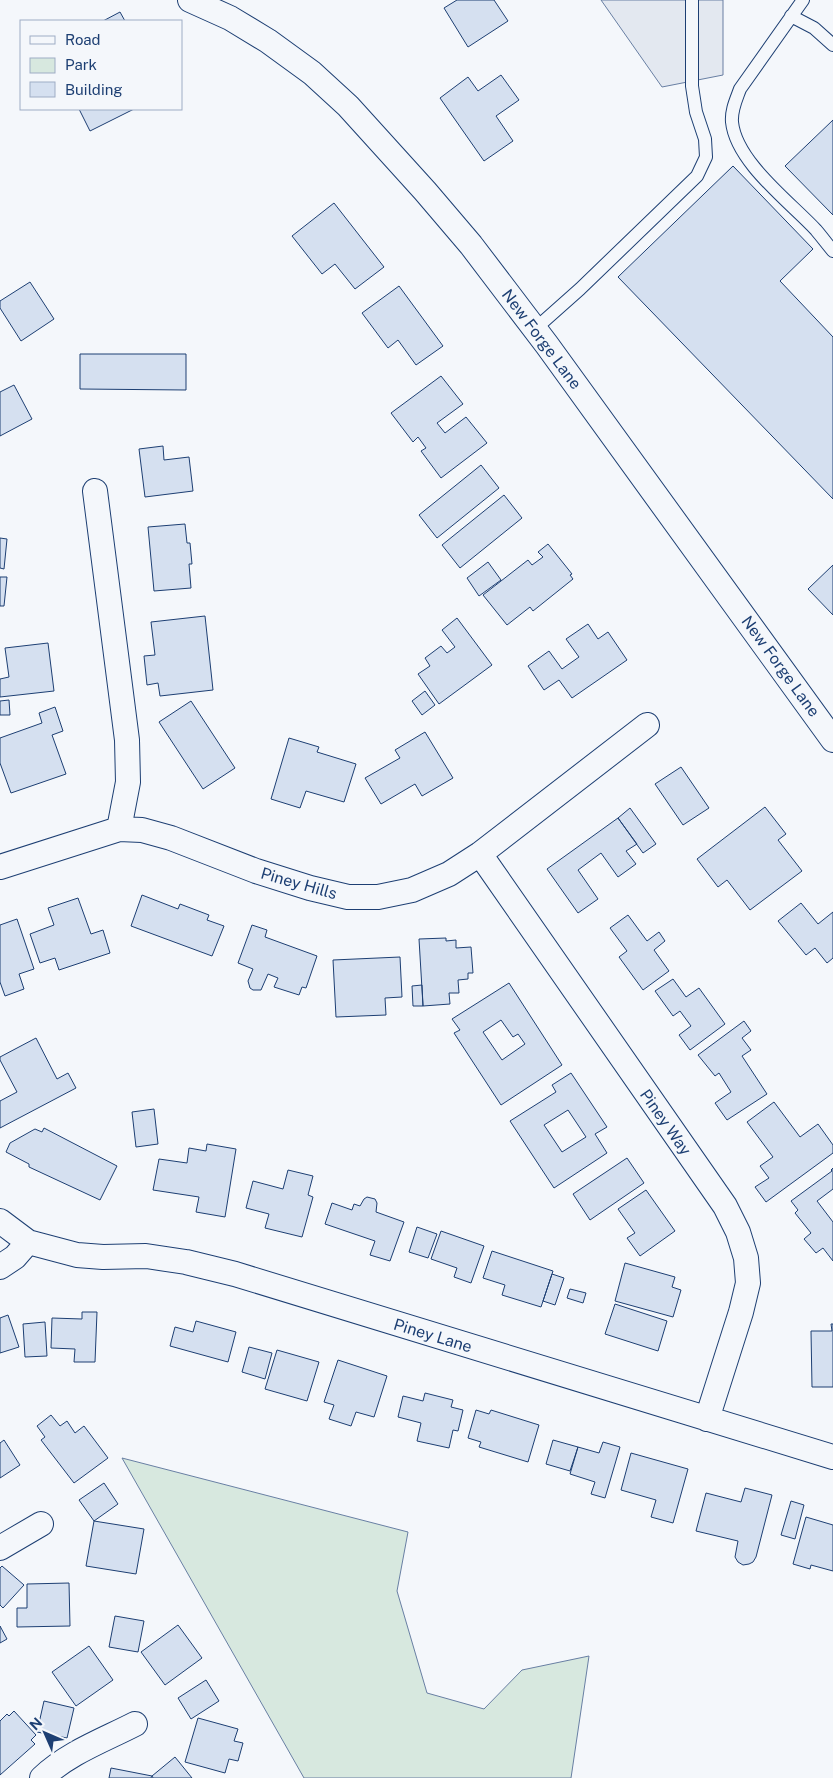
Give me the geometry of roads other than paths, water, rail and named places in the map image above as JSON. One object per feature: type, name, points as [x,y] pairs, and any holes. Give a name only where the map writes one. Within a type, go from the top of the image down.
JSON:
[{"type":"street","name":"New Forge Lane","points":[[190,0],[230,18],[268,41],[312,73],[348,106],[471,245],[535,329],[831,735]]},
{"type":"street","points":[[95,491],[127,740],[128,782],[119,829]]},
{"type":"street","name":"Piney Hills","points":[[0,867],[119,829],[142,830],[171,838],[256,871],[310,888],[348,897],[378,897],[412,890],[449,874],[480,854],[647,725]]},
{"type":"street","name":"Piney Way","points":[[480,854],[725,1206],[738,1232],[746,1258],[748,1283],[741,1312],[707,1419]]},
{"type":"street","name":"Piney Lane","points":[[0,1221],[28,1242],[77,1255],[103,1257],[146,1256],[186,1262],[234,1274],[833,1457]]},
{"type":"street","points":[[0,1267],[15,1257],[28,1242]]},
{"type":"street","points":[[0,1548],[41,1524]]},
{"type":"street","points":[[42,1778],[53,1767],[68,1758],[135,1724]]},
{"type":"lane","points":[[535,329],[580,289],[697,176],[706,158],[705,139],[696,112],[692,86],[692,0]]},
{"type":"lane","points":[[803,0],[740,89],[733,105],[732,122],[742,152],[754,168],[817,231],[833,251]]},
{"type":"lane","points":[[791,16],[814,28],[833,45]]}]
